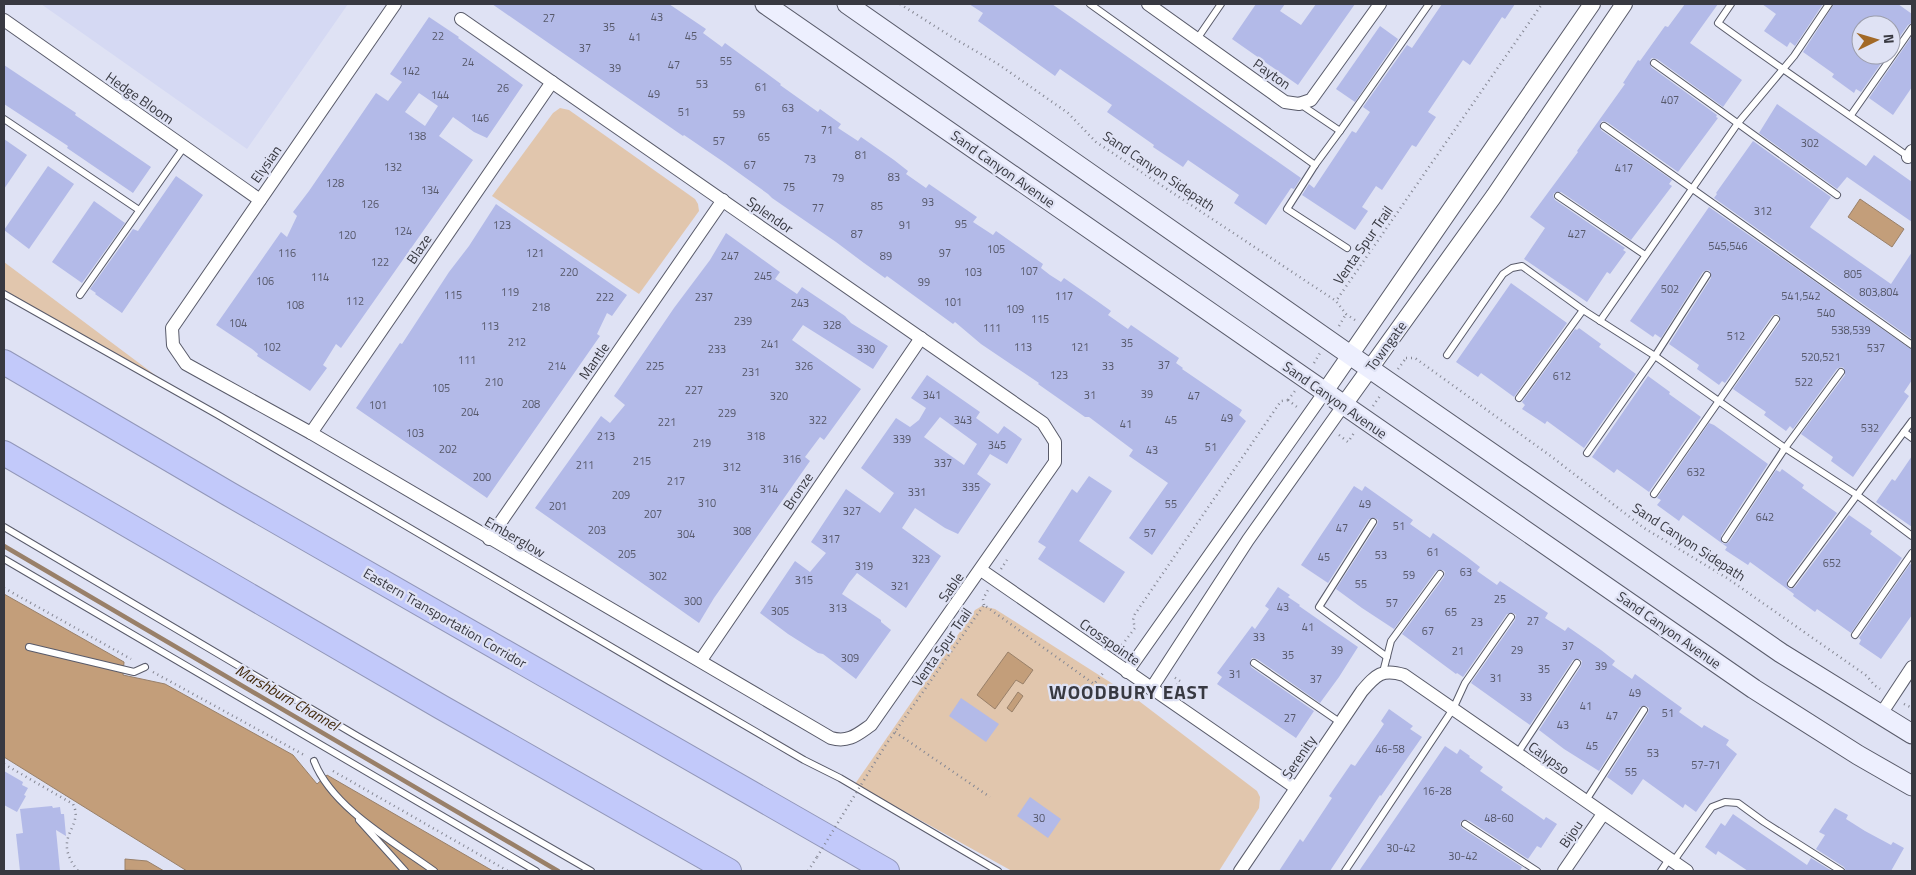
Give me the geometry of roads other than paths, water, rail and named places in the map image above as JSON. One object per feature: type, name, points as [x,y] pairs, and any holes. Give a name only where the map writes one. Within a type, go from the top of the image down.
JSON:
[{"type":"highway","name":"Eastern Transportation Corridor","points":[[4,362],[304,537],[887,871]]},
{"type":"highway","points":[[4,453],[729,871]]},
{"type":"main road","name":"Sand Canyon Avenue","points":[[766,4],[1324,393],[1754,689],[1858,755],[1912,786]]},
{"type":"main road","points":[[847,4],[1350,355],[1781,652],[1912,734]]},
{"type":"street","name":"Elysian","points":[[173,345],[172,328],[395,4]]},
{"type":"street","name":"Payton","points":[[1155,6],[1197,39],[1285,102],[1299,104],[1311,100],[1380,4]]},
{"type":"street","name":"Towngate","points":[[1127,672],[1324,393],[1592,4]]},
{"type":"street","name":"Towngate","points":[[1151,689],[1248,540],[1494,196],[1624,4]]},
{"type":"street","name":"Splendor","points":[[461,19],[1043,423],[1055,442]]},
{"type":"street","name":"Hedge Bloom","points":[[4,20],[260,200]]},
{"type":"street","name":"Blaze","points":[[311,433],[552,82]]},
{"type":"street","name":"Mantle","points":[[489,539],[723,200]]},
{"type":"street","name":"Bronze","points":[[701,660],[921,338]]},
{"type":"street","name":"Emberglow","points":[[173,345],[186,364],[311,433],[489,539],[701,660],[832,738],[840,740],[852,739]]},
{"type":"street","name":"Sable","points":[[852,739],[871,725],[1055,462],[1055,442]]},
{"type":"street","name":"Crosspointe","points":[[981,570],[1296,788]]},
{"type":"street","points":[[1881,714],[1912,667]]},
{"type":"street","name":"Calypso","points":[[1389,672],[1404,675],[1687,871]]},
{"type":"street","name":"Serenity","points":[[1240,871],[1362,691],[1376,676],[1389,672]]},
{"type":"street","name":"Bijou","points":[[1564,871],[1603,814]]},
{"type":"lane","points":[[1090,4],[1315,165]]},
{"type":"lane","points":[[1197,39],[1221,4]]},
{"type":"lane","points":[[1347,248],[1287,209],[1315,165],[1428,4]]},
{"type":"lane","points":[[1731,4],[1718,23],[1911,156]]},
{"type":"lane","points":[[1600,321],[1738,123],[1784,69],[1830,4]]},
{"type":"lane","points":[[1851,115],[1912,28]]},
{"type":"lane","points":[[1654,63],[1837,195]]},
{"type":"lane","points":[[1299,104],[1340,131]]},
{"type":"lane","points":[[4,119],[139,210]]},
{"type":"lane","points":[[1604,126],[1912,345]]},
{"type":"lane","points":[[80,295],[184,147]]},
{"type":"lane","points":[[1558,196],[1645,256]]},
{"type":"lane","points":[[1447,355],[1503,274],[1512,268],[1522,266],[1583,310],[1655,356],[1719,402],[1857,495],[1912,536]]},
{"type":"lane","points":[[1587,453],[1655,356],[1707,275]]},
{"type":"lane","points":[[4,294],[209,410],[804,760],[840,778],[998,871]]},
{"type":"lane","points":[[1519,398],[1583,310]]},
{"type":"lane","points":[[1654,494],[1776,319]]},
{"type":"lane","points":[[1725,539],[1786,448],[1841,372]]},
{"type":"lane","points":[[1791,584],[1912,421]]},
{"type":"lane","points":[[1904,432],[1912,438]]},
{"type":"lane","points":[[1373,522],[1319,607],[1388,657]]},
{"type":"lane","points":[[4,527],[357,736],[591,871]]},
{"type":"lane","points":[[1855,635],[1912,553]]},
{"type":"lane","points":[[4,559],[536,871]]},
{"type":"lane","points":[[1389,672],[1388,657],[1391,641],[1440,574]]},
{"type":"lane","points":[[1345,871],[1453,709],[1465,683],[1510,617]]},
{"type":"lane","points":[[29,647],[134,672],[145,667]]},
{"type":"lane","points":[[1254,663],[1341,723]]},
{"type":"lane","points":[[1517,754],[1577,663]]},
{"type":"lane","points":[[1585,802],[1644,710]]},
{"type":"lane","points":[[314,761],[320,776],[343,804],[434,871]]},
{"type":"lane","points":[[1661,871],[1712,807],[1725,802],[1738,803],[1841,871]]},
{"type":"lane","points":[[349,809],[405,871]]},
{"type":"lane","points":[[1465,824],[1537,871]]},
{"type":"waterway","name":"Marshburn Channel","points":[[4,546],[558,871]]},
{"type":"district","name":"WOODBURY EAST","points":[[1129,692]]}]
